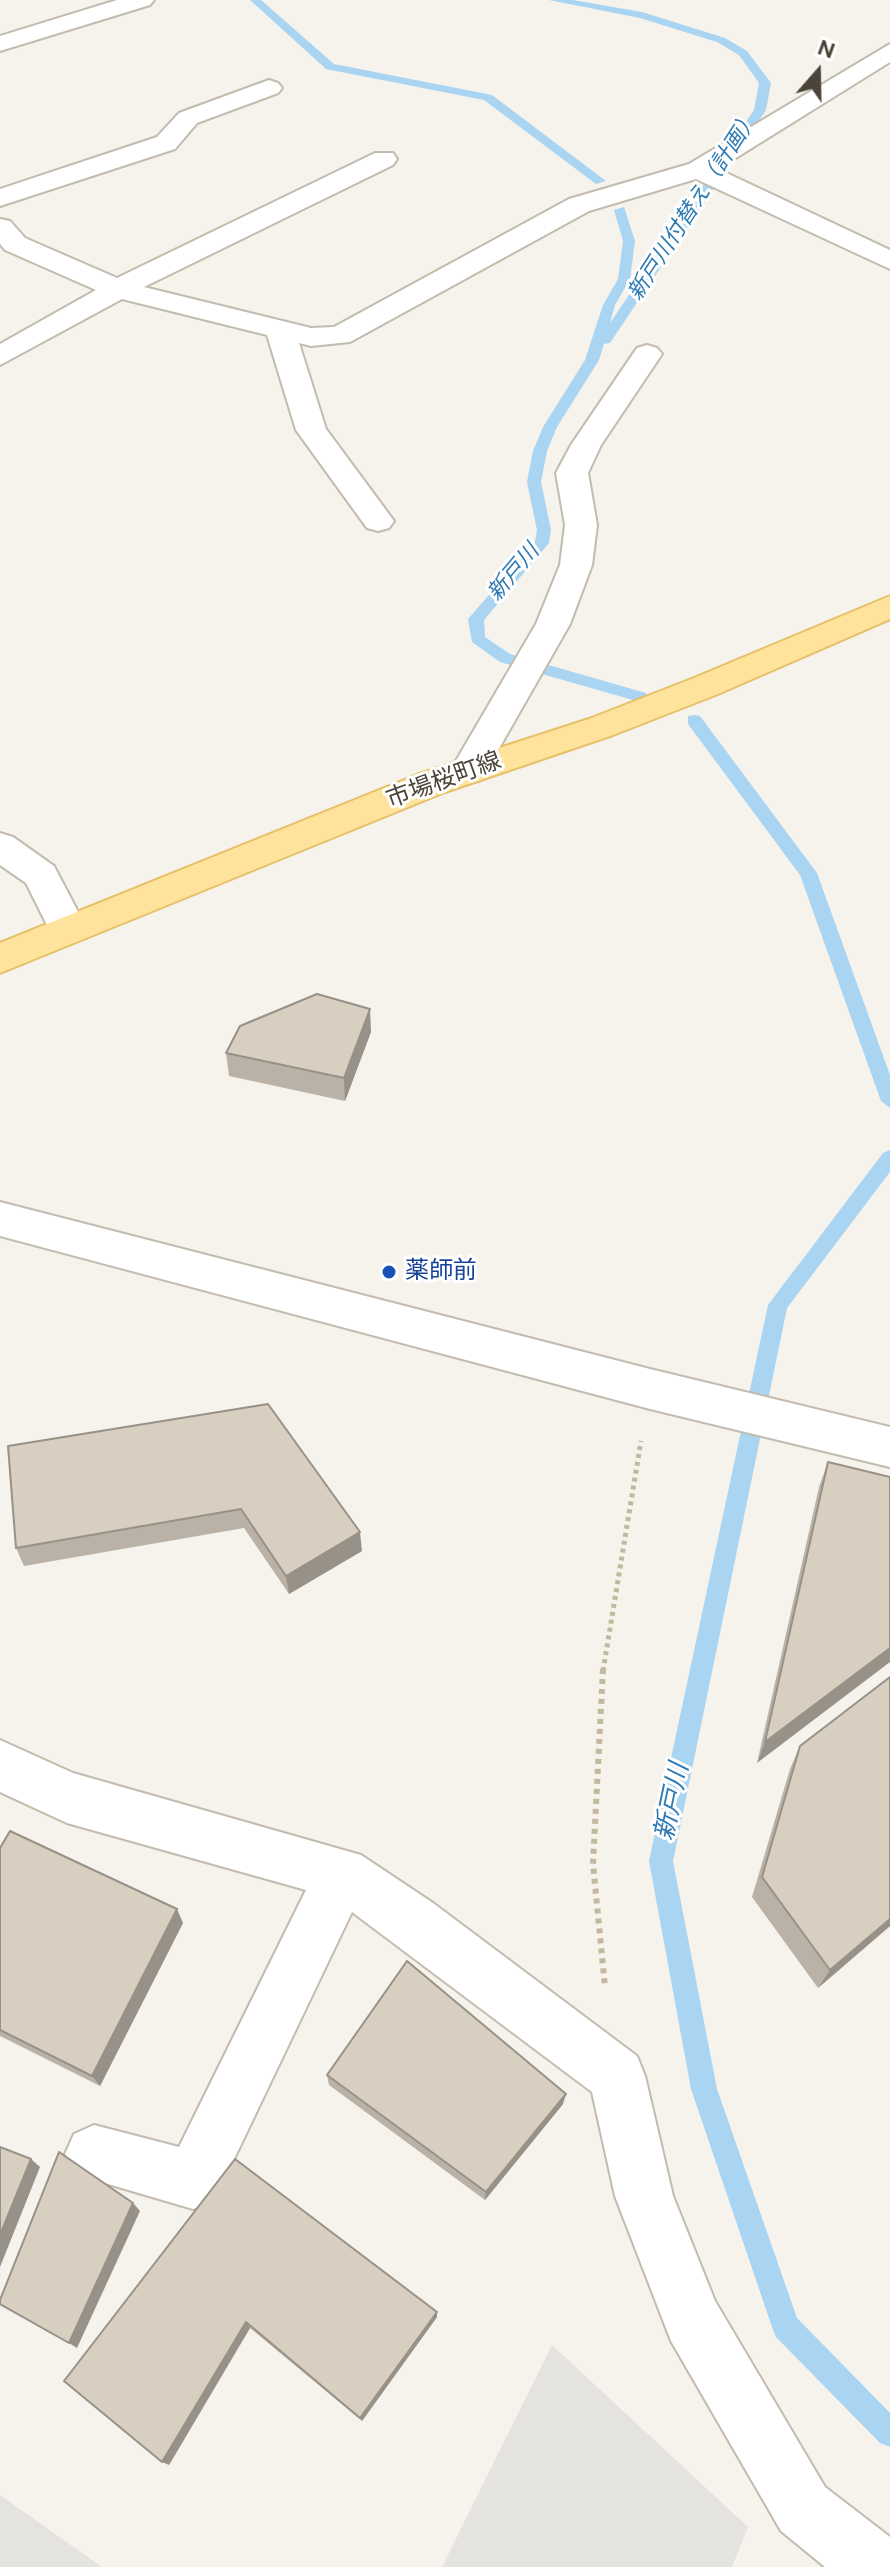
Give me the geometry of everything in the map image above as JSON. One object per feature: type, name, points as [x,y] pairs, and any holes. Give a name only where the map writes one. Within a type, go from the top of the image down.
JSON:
[{"type":"main road","name":"市場桜町線","points":[[0,959],[68,929],[468,771],[601,727],[706,686],[890,606]]},
{"type":"street","points":[[0,44],[142,0]]},
{"type":"street","points":[[5,241],[118,289],[311,337],[340,336],[579,205],[698,170],[890,51]]},
{"type":"street","points":[[0,198],[166,143],[188,118],[269,88]]},
{"type":"street","points":[[0,356],[118,289],[384,159]]},
{"type":"street","points":[[698,170],[890,261]]},
{"type":"street","points":[[280,330],[311,430],[378,521]]},
{"type":"street","points":[[468,771],[553,624],[576,565],[581,525],[572,473],[586,445],[647,354]]},
{"type":"street","points":[[0,846],[41,875],[68,929]]},
{"type":"street","points":[[0,1219],[650,1389],[890,1447]]},
{"type":"street","points":[[0,1765],[67,1797],[342,1874],[414,1922],[617,2076],[644,2196],[692,2320],[803,2509],[876,2567]]},
{"type":"street","points":[[94,2154],[193,2180],[342,1874]]},
{"type":"path","points":[[617,2076],[593,1864],[604,1659],[650,1389]]},
{"type":"shaded area","points":[[552,2345],[748,2527],[732,2567],[442,2567]]},
{"type":"shaded area","points":[[0,2495],[102,2567],[0,2567]]},
{"type":"building","points":[[317,994],[370,1009],[344,1078],[226,1053],[240,1026]]},
{"type":"building","points":[[268,1404],[360,1532],[286,1576],[241,1509],[16,1548],[8,1446]]},
{"type":"building","points":[[828,1462],[890,1477],[890,1648],[765,1742]]},
{"type":"building","points":[[890,1677],[890,1919],[830,1970],[762,1877],[800,1746]]},
{"type":"building","points":[[10,1831],[177,1909],[92,2076],[0,2030],[0,1848]]},
{"type":"building","points":[[407,1961],[566,2094],[486,2192],[327,2075]]},
{"type":"building","points":[[0,2147],[31,2159],[0,2235]]},
{"type":"building","points":[[59,2152],[133,2203],[69,2343],[0,2304]]},
{"type":"building","points":[[235,2159],[437,2312],[360,2418],[246,2322],[162,2462],[64,2381]]},
{"type":"waterway","name":"新戸川","points":[[255,0],[330,67],[488,97],[600,181]]},
{"type":"waterway","name":"新戸川付替え（計画）","points":[[554,0],[642,15],[721,40],[743,53],[765,83],[760,110],[605,340]]},
{"type":"waterway","name":"新戸川","points":[[620,210],[629,241],[624,279],[609,305],[592,360],[550,427],[540,451],[534,482],[544,530],[542,543],[476,619],[477,639],[505,658],[640,697]]},
{"type":"waterway","name":"新戸川","points":[[694,720],[808,873],[890,1101]]},
{"type":"waterway","name":"新戸川","points":[[890,1158],[778,1305],[661,1861],[704,2089],[786,2327],[890,2433]]},
{"type":"place","name":"薬師前","points":[[389,1272]]}]
